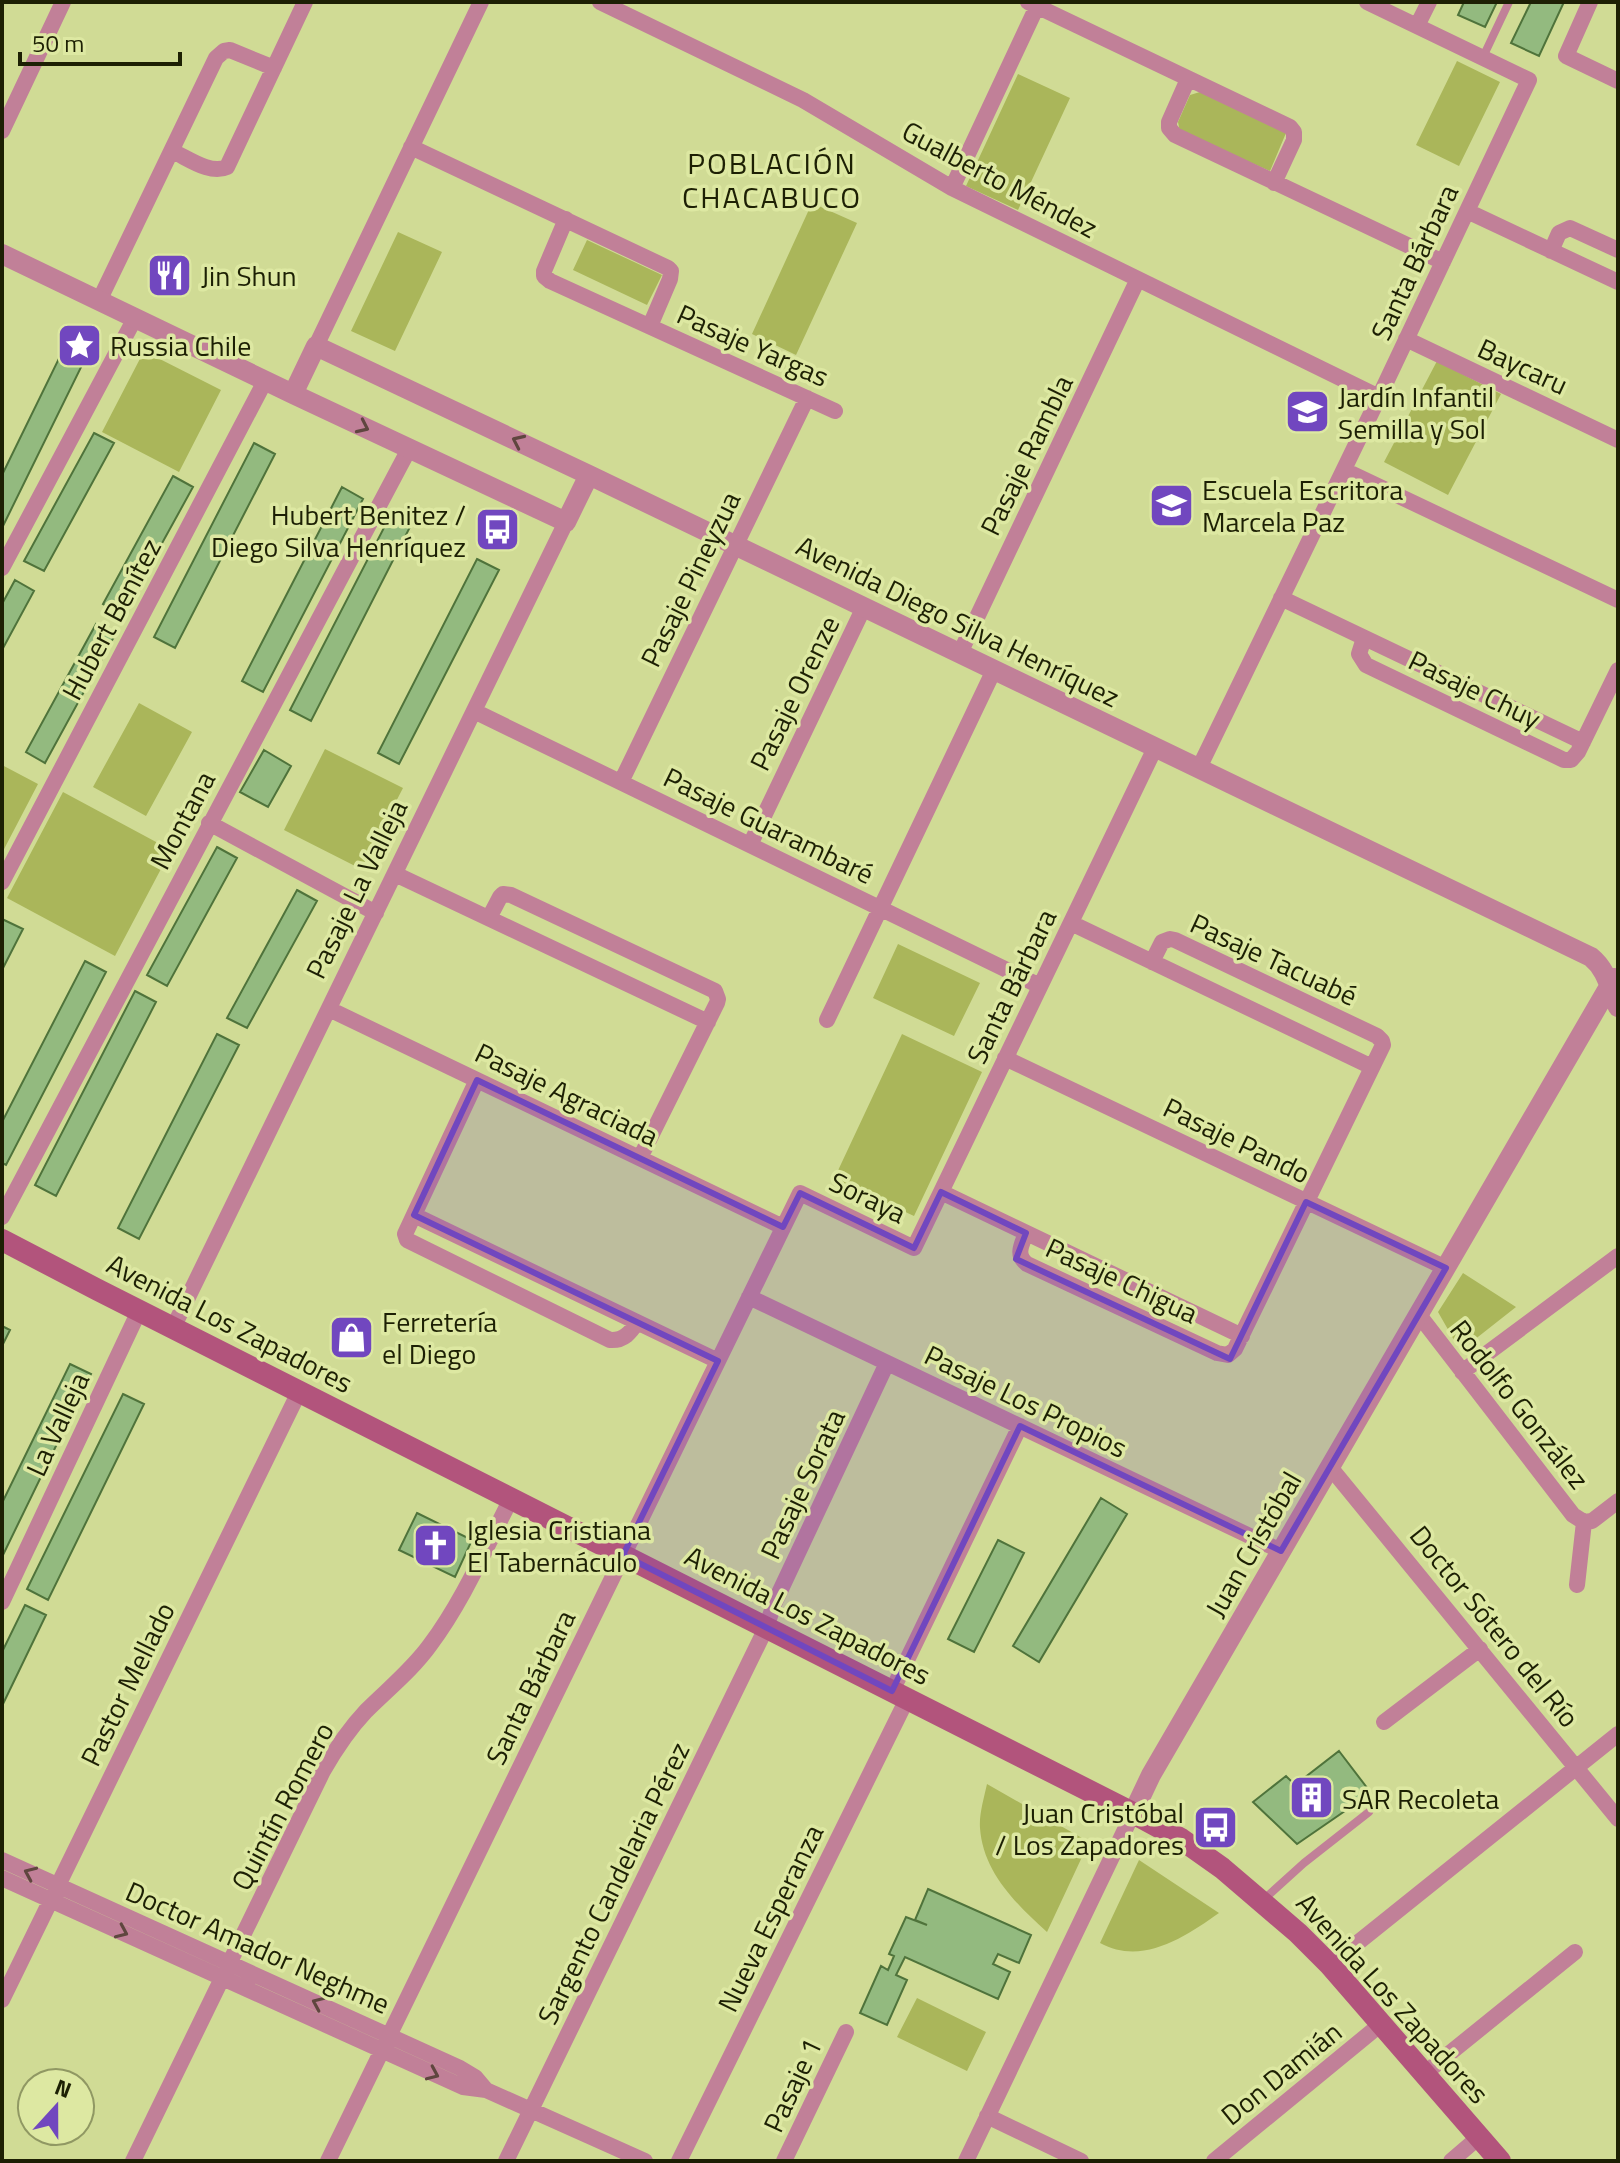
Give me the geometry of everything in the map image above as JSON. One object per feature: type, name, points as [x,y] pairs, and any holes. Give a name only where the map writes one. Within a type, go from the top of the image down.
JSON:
[{"type":"main road","name":"Avenida Los Zapadores","points":[[2,1240],[1181,1839],[1262,1901],[1330,1965],[1500,2161]]},
{"type":"street","points":[[2,131],[63,2]]},
{"type":"street","points":[[172,151],[213,170],[227,167],[305,2]]},
{"type":"street","points":[[293,394],[481,2]]},
{"type":"street","name":"Gualberto Méndez","points":[[600,2],[803,100],[952,188],[1379,397]]},
{"type":"street","points":[[1367,2],[1483,57]]},
{"type":"street","points":[[1417,26],[1429,2]]},
{"type":"street","points":[[1590,2],[1566,56],[1618,81]]},
{"type":"street","points":[[952,188],[1035,3],[1292,129],[1294,140],[1274,183]]},
{"type":"street","points":[[99,301],[220,54],[236,51],[274,68]]},
{"type":"street","name":"Santa Bárbara","points":[[1199,768],[1529,80],[1483,57]]},
{"type":"street","points":[[1188,79],[1169,122],[1175,135],[1443,262]]},
{"type":"street","name":"Pasaje Yargas","points":[[411,147],[668,268],[671,271],[670,279],[650,326]]},
{"type":"street","points":[[1467,211],[1618,282]]},
{"type":"street","name":"Pasaje Yargas","points":[[566,219],[545,265],[544,276],[550,281],[835,411]]},
{"type":"street","points":[[1551,251],[1559,233],[1570,228],[1618,250]]},
{"type":"street","points":[[2,254],[566,522]]},
{"type":"street","name":"Pasaje Rambla","points":[[960,653],[1138,279]]},
{"type":"street","points":[[2,568],[135,318]]},
{"type":"street","name":"Baycaru","points":[[1406,339],[1618,440]]},
{"type":"street","name":"Avenida Diego Silva Henríquez","points":[[316,346],[1591,957],[1614,978],[1618,1007]]},
{"type":"street","name":"Hubert Benítez","points":[[2,882],[265,381]]},
{"type":"street","name":"Pasaje Pineyzua","points":[[621,782],[807,398]]},
{"type":"street","name":"Montana","points":[[2,1217],[409,449]]},
{"type":"street","points":[[1344,470],[1618,600]]},
{"type":"street","name":"Pasaje La Valleja","points":[[173,1328],[589,475]]},
{"type":"street","name":"Pasaje Chuy","points":[[1281,598],[1583,742],[1571,760],[1558,759],[1366,665],[1359,654],[1364,638]]},
{"type":"street","name":"Pasaje Orenze","points":[[750,845],[864,607]]},
{"type":"street","points":[[827,1020],[994,670]]},
{"type":"street","points":[[1583,742],[1618,670]]},
{"type":"street","name":"Pasaje Guarambaré","points":[[474,711],[1040,986]]},
{"type":"street","name":"Santa Bárbara","points":[[914,1248],[1155,748]]},
{"type":"street","points":[[209,823],[376,913]]},
{"type":"street","points":[[395,874],[708,1022]]},
{"type":"street","points":[[489,918],[500,897],[503,894],[511,895],[712,989],[718,995],[708,1022],[640,1158]]},
{"type":"street","name":"Pasaje Tacuabé","points":[[1071,923],[1152,962],[1372,1067],[1383,1045],[1377,1036],[1175,940],[1162,942],[1152,962]]},
{"type":"street","name":"Juan Cristóbal","points":[[966,2161],[1151,1775],[1614,978]]},
{"type":"street","name":"Pasaje Agraciada","points":[[329,1009],[783,1227]]},
{"type":"street","name":"Pasaje Pando","points":[[1005,1058],[1446,1268]]},
{"type":"street","points":[[1242,1336],[1372,1067]]},
{"type":"street","points":[[477,1080],[405,1234],[407,1240],[610,1340],[621,1339],[637,1322]]},
{"type":"street","name":"Pasaje Chigua","points":[[941,1192],[1242,1336],[1228,1355],[1217,1353],[1027,1264],[1020,1257],[1026,1233]]},
{"type":"street","name":"Santa Bárbara","points":[[328,2161],[800,1193]]},
{"type":"street","name":"Soraya","points":[[800,1193],[914,1248]]},
{"type":"street","points":[[414,1215],[718,1361]]},
{"type":"street","points":[[1462,1372],[1618,1256]]},
{"type":"street","name":"Pasaje Los Propios","points":[[749,1297],[1281,1551]]},
{"type":"street","name":"La Valleja","points":[[2,1602],[139,1311]]},
{"type":"street","name":"Rodolfo González","points":[[1419,1315],[1573,1515],[1584,1522]]},
{"type":"street","name":"Pasaje Sorata","points":[[766,1628],[774,1604],[887,1363]]},
{"type":"street","name":"Pastor Mellado","points":[[2,2000],[299,1392]]},
{"type":"street","name":"Nueva Esperanza","points":[[679,2161],[900,1695],[1020,1426]]},
{"type":"street","name":"Doctor Sótero del Río","points":[[1330,1467],[1618,1819]]},
{"type":"street","name":"Quintín Romero","points":[[133,2161],[323,1771],[366,1711],[400,1681],[432,1643],[511,1499]]},
{"type":"street","points":[[1577,1585],[1584,1522],[1592,1521],[1618,1501]]},
{"type":"street","name":"Sargento Candelaria Pérez","points":[[506,2161],[766,1628]]},
{"type":"street","points":[[1384,1722],[1480,1649]]},
{"type":"street","points":[[1330,1965],[1618,1734]]},
{"type":"street","name":"Doctor Amador Neghme","points":[[2,1860],[54,1893],[386,2043],[460,2068],[475,2077],[486,2090],[645,2161]]},
{"type":"street","name":"Doctor Amador Neghme","points":[[2,1878],[54,1893]]},
{"type":"street","points":[[1424,2074],[1575,1952]]},
{"type":"street","name":"Don Damián","points":[[1214,2161],[1381,2024]]},
{"type":"street","name":"Pasaje 1","points":[[784,2161],[846,2032]]},
{"type":"street","points":[[987,2116],[1081,2161]]},
{"type":"street","points":[[1451,2161],[1479,2137]]},
{"type":"lane","points":[[1483,57],[1509,2]]},
{"type":"lane","points":[[1262,1901],[1369,1812]]},
{"type":"highlighted area","points":[[477,1080],[783,1227],[800,1193],[914,1248],[941,1192],[1026,1233],[1016,1259],[1230,1359],[1306,1202],[1446,1268],[1281,1551],[1020,1426],[892,1691],[623,1555],[718,1361],[414,1215]]},
{"type":"green space","points":[[1457,61],[1500,82],[1459,166],[1416,145]]},
{"type":"green space","points":[[1018,74],[1070,98],[1018,210],[966,186]]},
{"type":"green space","points":[[1200,92],[1286,133],[1270,171],[1180,132],[1178,122],[1190,95]]},
{"type":"green space","points":[[812,203],[857,223],[796,355],[752,334]]},
{"type":"green space","points":[[398,232],[442,252],[395,351],[351,331]]},
{"type":"green space","points":[[587,240],[662,275],[647,305],[573,270]]},
{"type":"green space","points":[[144,351],[221,390],[179,472],[102,432]]},
{"type":"green space","points":[[1437,361],[1501,394],[1448,495],[1384,462]]},
{"type":"green space","points":[[139,703],[192,732],[146,816],[93,787]]},
{"type":"green space","points":[[325,749],[403,788],[361,869],[284,830]]},
{"type":"green space","points":[[2,765],[38,784],[2,853]]},
{"type":"green space","points":[[63,792],[171,850],[115,956],[7,898]]},
{"type":"green space","points":[[898,944],[980,983],[954,1036],[873,998]]},
{"type":"green space","points":[[902,1034],[982,1072],[914,1216],[834,1179]]},
{"type":"green space","points":[[1463,1273],[1516,1307],[1469,1344],[1454,1340],[1438,1312]]},
{"type":"green space","points":[[987,1784],[1089,1842],[1047,1932],[1003,1886],[987,1859],[980,1823]]},
{"type":"green space","points":[[1139,1860],[1219,1913],[1177,1939],[1147,1950],[1116,1949],[1100,1943]]},
{"type":"green space","points":[[917,1998],[986,2032],[967,2071],[897,2037]]},
{"type":"building","points":[[1464,2],[1497,2],[1485,27],[1458,15]]},
{"type":"building","points":[[1531,2],[1564,2],[1539,56],[1511,43]]},
{"type":"building","name":"Jin Shun","points":[[165,256],[188,266],[175,294],[152,284]]},
{"type":"building","points":[[67,342],[88,353],[2,528],[2,475]]},
{"type":"building","points":[[94,433],[114,443],[44,571],[24,561]]},
{"type":"building","points":[[254,443],[275,454],[175,648],[154,637]]},
{"type":"building","points":[[173,476],[193,487],[123,614],[103,604]]},
{"type":"building","points":[[342,487],[363,499],[263,692],[242,681]]},
{"type":"building","points":[[390,516],[410,527],[311,721],[290,710]]},
{"type":"building","points":[[477,559],[499,570],[399,764],[378,753]]},
{"type":"building","points":[[15,580],[34,591],[2,650],[2,604]]},
{"type":"building","points":[[96,624],[115,635],[45,763],[26,752]]},
{"type":"building","points":[[264,750],[291,766],[268,807],[240,792]]},
{"type":"building","points":[[217,847],[237,858],[167,986],[147,975]]},
{"type":"building","points":[[297,890],[317,901],[247,1028],[227,1018]]},
{"type":"building","points":[[2,919],[23,929],[2,970]]},
{"type":"building","points":[[85,961],[106,972],[6,1165],[2,1163],[2,1122]]},
{"type":"building","points":[[135,991],[156,1002],[56,1196],[35,1185]]},
{"type":"building","points":[[217,1034],[239,1045],[139,1239],[118,1228]]},
{"type":"building","name":"Ferretería el Diego","points":[[346,1319],[369,1330],[355,1356],[333,1345]]},
{"type":"building","points":[[2,1326],[10,1330],[2,1346]]},
{"type":"building","points":[[70,1364],[91,1374],[2,1557],[2,1503]]},
{"type":"building","points":[[123,1394],[144,1404],[48,1600],[27,1589]]},
{"type":"building","points":[[1101,1498],[1127,1514],[1039,1662],[1013,1646]]},
{"type":"building","name":"Iglesia Cristiana El Tabernáculo","points":[[417,1513],[472,1540],[455,1577],[399,1550]]},
{"type":"building","points":[[998,1540],[1024,1553],[974,1652],[948,1639]]},
{"type":"building","points":[[25,1605],[46,1615],[2,1706],[2,1652]]},
{"type":"building","name":"SAR Recoleta","points":[[1339,1751],[1371,1793],[1297,1844],[1253,1802],[1286,1776],[1295,1785]]},
{"type":"building","points":[[928,1889],[1031,1935],[1019,1963],[998,1954],[993,1964],[1010,1972],[998,1999],[905,1957],[896,1975],[907,1980],[887,2025],[860,2013],[881,1966],[888,1970],[894,1956],[889,1954],[906,1917],[927,1925],[915,1920]]},
{"type":"place","name":"Jin Shun","points":[[170,275]]},
{"type":"place","name":"Russia Chile","points":[[79,345]]},
{"type":"place","name":"Jardín Infantil Semilla y Sol","points":[[1307,412]]},
{"type":"place","name":"Escuela Escritora Marcela Paz","points":[[1171,505]]},
{"type":"place","name":"Hubert Benitez / Diego Silva Henríquez","points":[[497,530]]},
{"type":"place","name":"Ferretería el Diego","points":[[351,1337]]},
{"type":"place","name":"Iglesia Cristiana El Tabernáculo","points":[[436,1545]]},
{"type":"place","name":"SAR Recoleta","points":[[1311,1798]]},
{"type":"place","name":"Juan Cristóbal / Los Zapadores","points":[[1215,1828]]},
{"type":"district","name":"POBLACIÓN CHACABUCO","points":[[772,180]]}]
